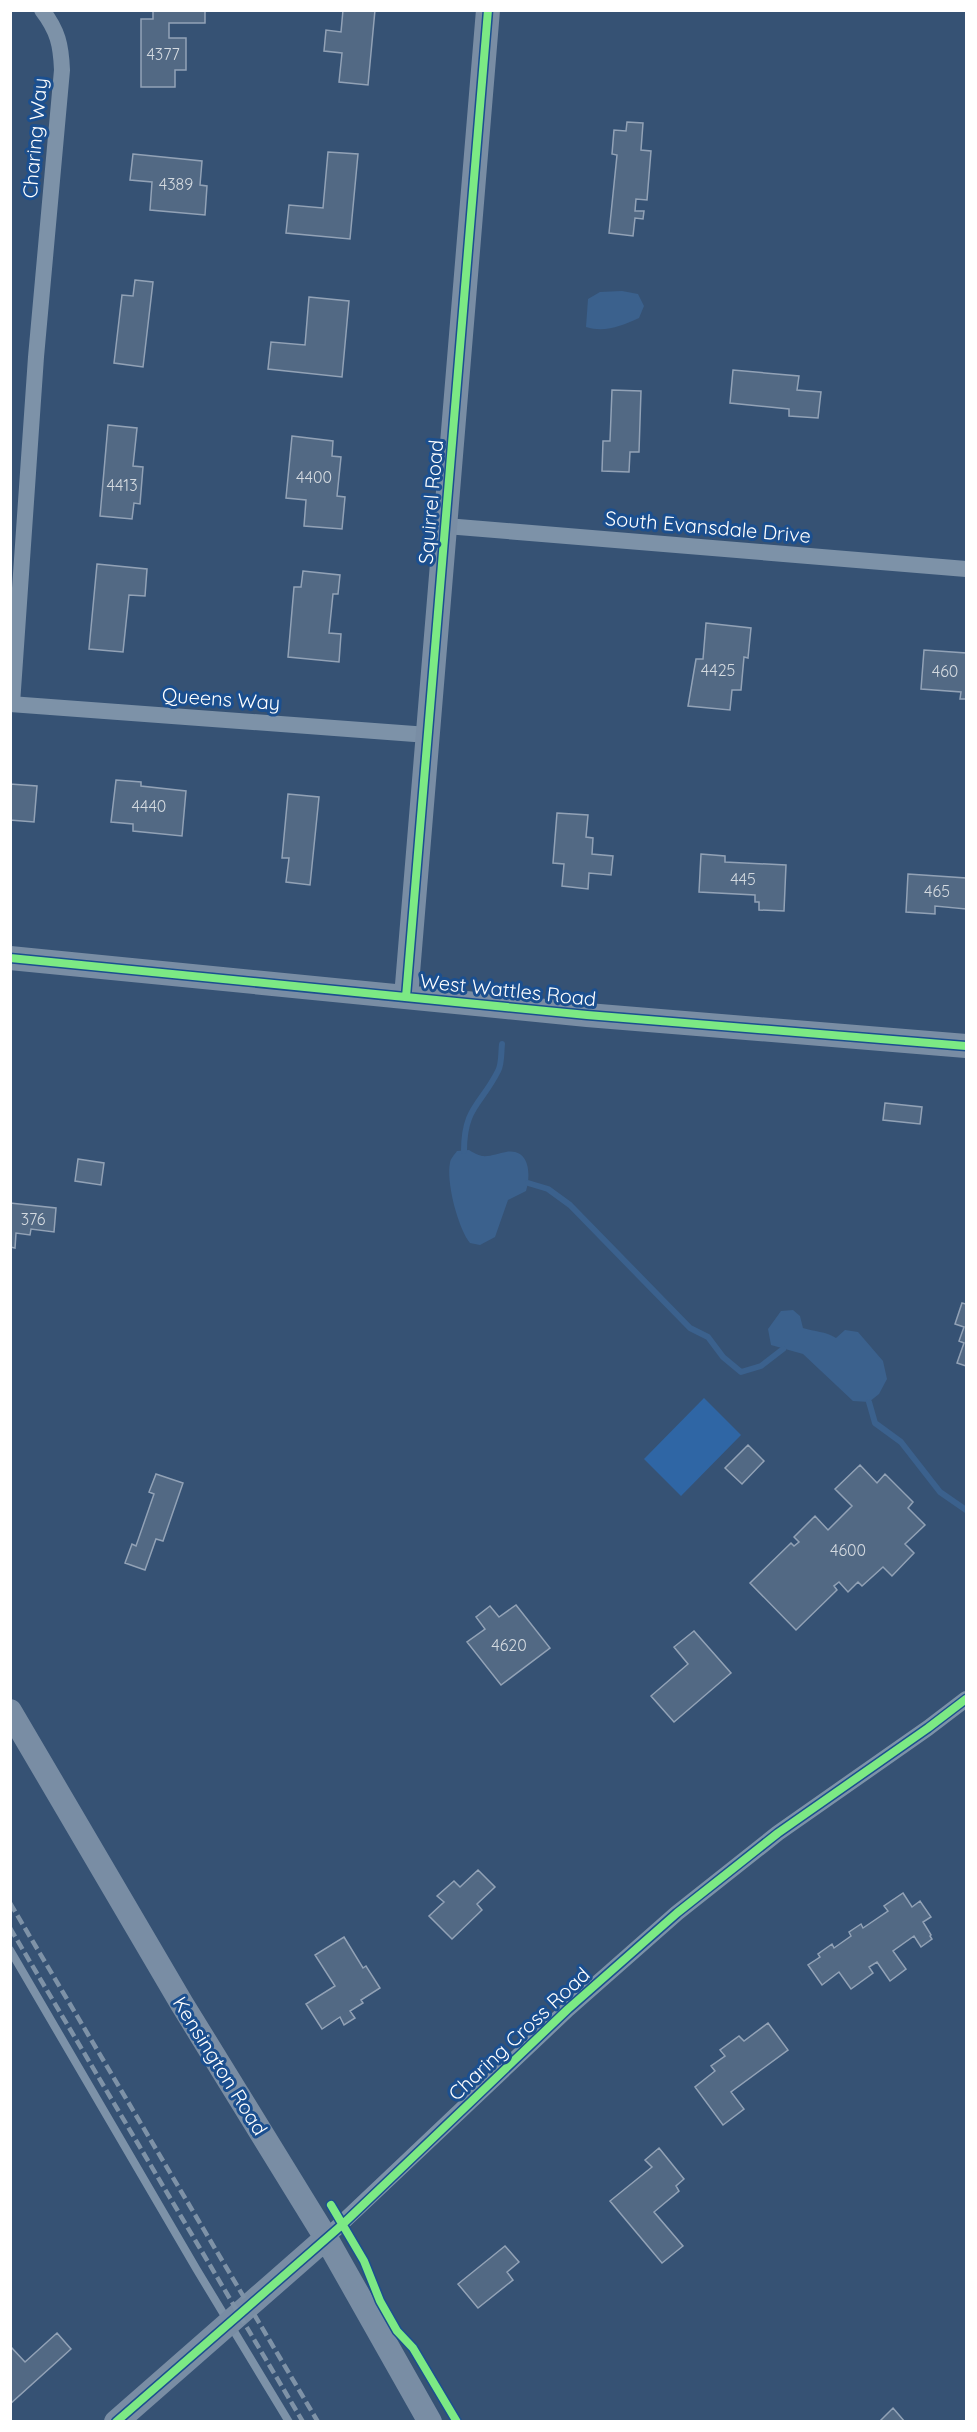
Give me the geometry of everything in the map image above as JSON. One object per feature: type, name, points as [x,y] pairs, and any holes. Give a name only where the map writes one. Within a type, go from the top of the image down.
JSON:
[{"type":"street","name":"Charing Way","points":[[11,704],[34,381],[62,70],[61,48],[54,27],[42,10]]},
{"type":"street","name":"Squirrel Road","points":[[406,997],[488,10]]},
{"type":"street","name":"South Evansdale Drive","points":[[446,526],[966,569]]},
{"type":"street","name":"Queens Way","points":[[11,704],[428,735]]},
{"type":"street","name":"West Wattles Road","points":[[10,958],[680,1023],[966,1046]]},
{"type":"street","name":"Charing Cross Road","points":[[116,2421],[326,2238],[568,2009],[677,1912],[778,1833],[966,1699]]},
{"type":"street","name":"Kensington Road","points":[[10,1711],[182,2004],[326,2238],[430,2421]]},
{"type":"lane","points":[[10,1950],[289,2421]]},
{"type":"shaded area","points":[[622,291],[638,294],[644,306],[639,318],[606,329],[586,327],[588,299],[600,292]]},
{"type":"shaded area","points":[[469,1150],[485,1156],[506,1152],[520,1154],[527,1164],[528,1171],[526,1191],[508,1200],[495,1237],[480,1245],[470,1243],[466,1236],[457,1216],[451,1193],[450,1161],[457,1151]]},
{"type":"shaded area","points":[[793,1310],[800,1316],[803,1328],[836,1338],[845,1330],[858,1332],[883,1361],[887,1379],[879,1394],[869,1402],[853,1401],[803,1354],[771,1345],[768,1329],[781,1311]]},
{"type":"shaded area","points":[[704,1398],[741,1435],[681,1496],[644,1459]]},
{"type":"building","points":[[153,10],[205,10],[205,23],[169,23],[169,38],[186,38],[186,70],[175,70],[175,87],[141,87],[141,19],[153,19]]},
{"type":"building","points":[[343,10],[375,10],[368,85],[339,82],[342,53],[324,51],[326,30],[341,32]]},
{"type":"building","points":[[627,122],[643,123],[641,150],[651,151],[647,200],[636,199],[635,211],[644,211],[643,219],[635,218],[633,236],[609,233],[617,155],[612,154],[614,130],[626,131]]},
{"type":"building","points":[[328,152],[358,154],[350,239],[286,233],[289,205],[323,208]]},
{"type":"building","points":[[133,154],[202,161],[200,185],[207,186],[205,215],[150,210],[152,182],[130,180]]},
{"type":"building","points":[[135,280],[153,282],[143,367],[114,363],[122,295],[133,296]]},
{"type":"building","points":[[309,297],[349,301],[342,377],[268,369],[271,342],[305,345]]},
{"type":"building","points":[[733,370],[799,376],[797,390],[821,392],[818,418],[789,416],[789,409],[730,403]]},
{"type":"building","points":[[612,390],[641,391],[639,452],[630,452],[629,472],[602,471],[603,441],[610,441]]},
{"type":"building","points":[[108,425],[137,428],[133,466],[143,467],[140,504],[134,503],[132,519],[100,516]]},
{"type":"building","points":[[292,436],[333,441],[332,456],[341,457],[337,496],[345,497],[342,529],[304,526],[306,500],[286,498]]},
{"type":"building","points":[[97,564],[147,569],[145,596],[129,595],[123,652],[89,649]]},
{"type":"building","points":[[303,571],[340,575],[338,594],[333,594],[329,633],[341,634],[339,662],[288,657],[294,587],[301,587]]},
{"type":"building","points":[[706,623],[751,628],[748,658],[744,657],[741,690],[732,690],[730,710],[688,706],[696,659],[703,659]]},
{"type":"building","points":[[924,650],[966,653],[966,699],[960,699],[961,692],[921,689]]},
{"type":"building","points":[[116,780],[141,782],[141,786],[186,791],[182,836],[133,831],[133,824],[111,822]]},
{"type":"building","points":[[10,784],[37,786],[34,822],[10,820]]},
{"type":"building","points":[[288,794],[319,797],[310,885],[286,882],[289,858],[282,858]]},
{"type":"building","points":[[557,813],[588,815],[586,837],[593,838],[592,854],[613,856],[611,875],[589,873],[588,889],[562,886],[564,864],[553,863]]},
{"type":"building","points":[[701,854],[725,856],[725,862],[786,865],[784,911],[759,910],[759,902],[755,902],[755,895],[699,892]]},
{"type":"building","points":[[908,874],[966,878],[966,909],[935,906],[935,914],[906,912]]},
{"type":"building","points":[[885,1103],[922,1107],[920,1124],[883,1120]]},
{"type":"building","points":[[78,1159],[104,1163],[101,1185],[75,1181]]},
{"type":"building","points":[[10,1203],[56,1208],[54,1232],[31,1229],[30,1235],[16,1233],[15,1248],[10,1247]]},
{"type":"building","points":[[962,1303],[966,1304],[966,1366],[957,1363],[964,1343],[959,1341],[964,1327],[955,1324]]},
{"type":"building","points":[[748,1445],[764,1461],[742,1484],[725,1468]]},
{"type":"building","points":[[860,1465],[877,1483],[885,1474],[913,1502],[908,1508],[925,1525],[905,1544],[914,1553],[892,1576],[883,1567],[862,1586],[858,1582],[848,1592],[839,1582],[834,1586],[837,1590],[796,1630],[750,1583],[791,1543],[794,1546],[799,1542],[794,1537],[815,1516],[828,1530],[852,1506],[835,1489]]},
{"type":"building","points":[[156,1474],[183,1483],[163,1541],[156,1539],[145,1570],[125,1563],[132,1544],[136,1546],[154,1494],[149,1492]]},
{"type":"building","points":[[516,1605],[550,1648],[501,1685],[467,1642],[485,1629],[476,1617],[490,1606],[499,1617]]},
{"type":"building","points":[[694,1631],[731,1673],[674,1722],[651,1696],[688,1664],[674,1647]]},
{"type":"building","points":[[478,1870],[495,1887],[477,1904],[482,1910],[452,1939],[429,1916],[444,1902],[437,1896],[454,1881],[460,1887]]},
{"type":"building","points":[[903,1893],[912,1907],[920,1901],[931,1917],[923,1922],[932,1939],[921,1947],[914,1936],[893,1951],[906,1969],[890,1981],[877,1962],[869,1967],[873,1973],[851,1989],[839,1972],[822,1985],[808,1965],[820,1957],[818,1954],[832,1944],[834,1948],[851,1936],[849,1932],[861,1924],[863,1928],[888,1911],[884,1906]]},
{"type":"building","points":[[344,1937],[363,1968],[366,1966],[380,1988],[361,2000],[363,2003],[350,2011],[355,2018],[344,2025],[340,2017],[322,2029],[306,2004],[335,1986],[315,1955]]},
{"type":"building","points":[[768,2023],[788,2050],[731,2092],[744,2109],[723,2125],[695,2087],[715,2071],[711,2066],[725,2056],[720,2050],[739,2036],[744,2041]]},
{"type":"building","points":[[659,2148],[684,2179],[676,2186],[679,2191],[654,2212],[683,2246],[662,2263],[610,2201],[652,2167],[645,2160]]},
{"type":"building","points":[[505,2246],[519,2262],[507,2272],[513,2280],[478,2308],[458,2284]]},
{"type":"building","points":[[57,2333],[71,2349],[10,2404],[10,2346],[25,2362]]},
{"type":"building","points":[[893,2408],[905,2422],[879,2422]]},
{"type":"waterway","points":[[464,1151],[470,1115],[499,1068],[502,1044]]},
{"type":"waterway","points":[[528,1183],[548,1189],[570,1205],[690,1328],[708,1337],[723,1357],[741,1372],[761,1366],[783,1349]]},
{"type":"waterway","points":[[869,1402],[875,1423],[901,1442],[940,1492],[966,1510]]},
{"type":"railway","points":[[10,1903],[318,2422]]},
{"type":"railway","points":[[10,1928],[303,2422]]},
{"type":"cycle path","points":[[406,997],[488,10]]},
{"type":"cycle path","points":[[10,958],[587,1015],[966,1046]]},
{"type":"cycle path","points":[[116,2422],[343,2224],[568,2009],[677,1913],[778,1833],[966,1699]]},
{"type":"cycle path","points":[[331,2205],[364,2261],[380,2301],[397,2331],[413,2348],[457,2422]]}]
